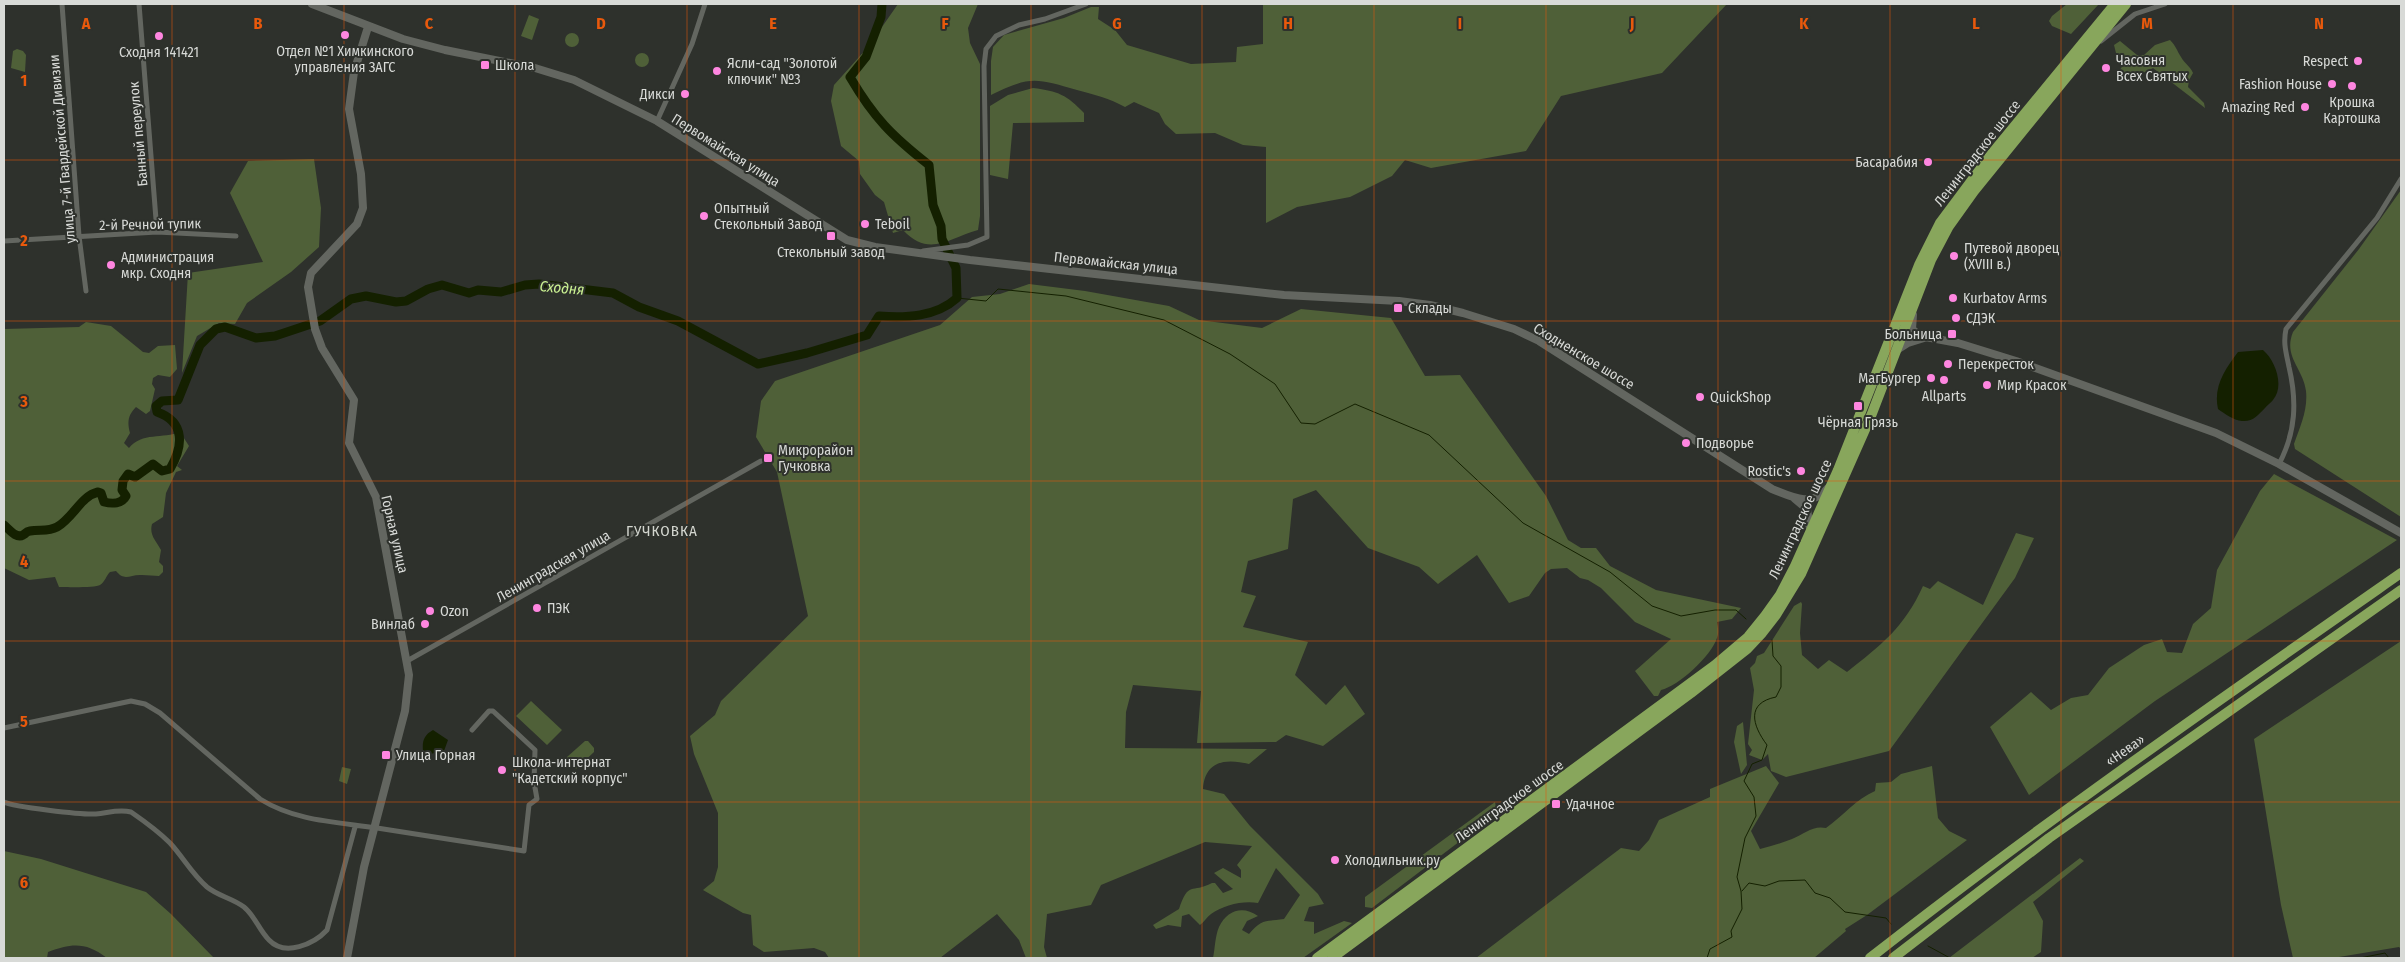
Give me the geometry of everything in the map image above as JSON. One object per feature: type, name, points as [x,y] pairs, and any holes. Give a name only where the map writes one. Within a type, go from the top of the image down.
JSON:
[{"type":"highway","name":"Ленинградское шоссе","points":[[1317,958],[1732,651],[1748,637],[1780,595],[1809,535],[1919,265],[1940,223],[1990,156],[2115,4]]},
{"type":"highway","name":"Ленинградское шоссе","points":[[1332,958],[1691,693],[1747,649],[1762,633],[1776,615],[1801,574],[1858,445],[1931,260],[1949,226],[1974,191],[2126,4]]},
{"type":"highway","name":"«Нева»","points":[[1870,958],[1957,890],[2092,790],[2401,573]]},
{"type":"highway","name":"«Нева»","points":[[1893,958],[2073,821],[2401,590]]},
{"type":"main road","name":"Первомайская улица","points":[[312,4],[368,27],[431,47],[550,72],[574,80],[657,121],[839,236],[859,244],[916,252],[937,252],[970,260],[1284,295]]},
{"type":"main road","name":"Горная улица","points":[[346,958],[373,828],[408,697],[409,674],[376,497],[350,444],[354,400],[322,348],[313,318],[308,288],[311,273],[357,224],[363,208],[361,174],[349,109],[354,72],[368,27]]},
{"type":"main road","name":"Сходненское шоссе","points":[[1284,295],[1389,300],[1430,305],[1514,329],[1566,357],[1758,482],[1789,496],[1807,510],[1810,522],[1809,535]]},
{"type":"main road","points":[[1913,308],[1912,329],[1915,333],[1926,338],[1958,343],[2016,360],[2216,433],[2279,464],[2401,533]]},
{"type":"main road","points":[[1897,350],[1908,343],[1926,338]]},
{"type":"main road","name":"Сходненское шоссе","points":[[1789,496],[1812,500],[1822,495],[1832,482]]},
{"type":"street","name":"улица 7-й Гвардейской Дивизии","points":[[62,4],[79,236],[86,291]]},
{"type":"street","name":"Банный переулок","points":[[139,4],[157,232]]},
{"type":"street","points":[[657,121],[692,44],[705,4]]},
{"type":"street","points":[[937,252],[968,245],[987,237],[984,66],[986,49],[990,41],[1019,25],[1045,19],[1086,4]]},
{"type":"street","points":[[2084,56],[2135,14],[2165,4]]},
{"type":"street","points":[[2279,464],[2289,442],[2294,421],[2292,385],[2284,351],[2286,329],[2377,218],[2401,178]]},
{"type":"street","name":"2-й Речной тупик","points":[[4,241],[157,232],[236,236]]},
{"type":"street","name":"Ленинградская улица","points":[[407,661],[761,461]]},
{"type":"street","points":[[4,728],[110,704],[131,701],[145,704],[160,713],[260,799],[276,809],[293,815],[355,827],[373,828],[524,851],[529,805],[537,799],[537,788],[534,782],[535,750],[493,711],[490,711],[472,730]]},
{"type":"street","points":[[4,802],[12,806],[27,806],[76,813],[96,814],[123,810],[131,812],[170,843],[192,872],[207,887],[243,907],[252,915],[269,941],[285,948],[294,948],[319,939],[327,930],[355,827]]},
{"type":"shaded area","points":[[898,4],[978,4],[968,28],[970,43],[980,64],[980,216],[978,230],[939,244],[922,243],[912,238],[903,230],[893,233],[884,202],[875,195],[860,174],[859,161],[841,146],[831,101],[834,85],[868,47]]},
{"type":"shaded area","points":[[1263,4],[1727,4],[1662,73],[1561,96],[1526,151],[1431,168],[1405,160],[1392,176],[1350,197],[1297,207],[1266,223],[1266,147],[1243,145],[1215,133],[1176,134],[1165,124],[1159,113],[1134,102],[1125,107],[1102,97],[1043,81],[1016,84],[991,95],[993,47],[1004,35],[1064,18],[1091,7],[1099,7],[1098,19],[1115,30],[1127,45],[1191,64],[1236,62],[1237,47],[1263,44]]},
{"type":"shaded area","points":[[2067,4],[2099,4],[2071,34],[2052,26],[2049,21],[2052,16]]},
{"type":"shaded area","points":[[529,15],[539,19],[532,40],[521,36]]},
{"type":"shaded area","points":[[572,33],[577,35],[579,40],[577,45],[572,47],[567,45],[565,40],[567,35]]},
{"type":"shaded area","points":[[2170,40],[2193,73],[2188,87],[2204,103],[2205,108],[2153,68],[2146,72],[2116,76],[2125,62],[2116,53],[2114,45],[2120,41],[2137,55],[2144,55],[2155,45]]},
{"type":"shaded area","points":[[17,49],[23,51],[26,55],[25,72],[11,68],[13,51]]},
{"type":"shaded area","points":[[642,53],[647,55],[649,60],[647,65],[642,67],[637,65],[635,60],[637,55]]},
{"type":"shaded area","points":[[1033,88],[1056,92],[1067,98],[1084,113],[1084,122],[1013,123],[1008,179],[990,175],[990,106],[1008,95]]},
{"type":"shaded area","points":[[314,159],[321,208],[319,247],[291,272],[247,303],[235,324],[219,323],[197,336],[182,373],[188,273],[263,262],[230,193],[248,161]]},
{"type":"shaded area","points":[[2401,190],[2401,517],[2295,449],[2294,444],[2305,412],[2306,391],[2290,349],[2293,332],[2359,249]]},
{"type":"shaded area","points":[[1029,284],[1085,291],[1169,306],[1199,320],[1262,328],[1301,309],[1391,318],[1425,376],[1460,375],[1546,496],[1568,540],[1581,548],[1596,548],[1610,566],[1656,590],[1741,608],[1732,619],[1717,622],[1718,632],[1714,645],[1694,669],[1676,683],[1661,690],[1658,696],[1654,696],[1635,671],[1671,639],[1635,622],[1601,588],[1588,580],[1580,578],[1567,568],[1551,569],[1545,573],[1529,596],[1509,603],[1477,555],[1438,584],[1419,567],[1368,548],[1316,490],[1293,499],[1288,549],[1248,561],[1241,592],[1256,596],[1243,627],[1308,642],[1295,675],[1326,705],[1345,685],[1365,714],[1323,746],[1286,735],[1276,742],[1197,743],[1201,691],[1133,685],[1126,712],[1125,748],[1267,749],[1249,764],[1232,761],[1212,767],[1208,772],[1203,789],[1224,794],[1250,826],[1318,894],[1324,904],[1309,907],[1304,921],[1314,922],[1314,934],[1344,921],[1352,923],[1303,958],[1213,958],[1219,927],[1222,921],[1231,913],[1241,910],[1258,916],[1247,921],[1242,930],[1249,934],[1261,923],[1284,919],[1300,895],[1276,868],[1258,903],[1246,902],[1227,906],[1211,914],[1200,925],[1189,914],[1182,916],[1181,927],[1168,925],[1156,929],[1153,925],[1179,909],[1185,894],[1191,889],[1215,883],[1223,893],[1233,889],[1214,873],[1223,868],[1241,878],[1241,870],[1237,865],[1252,846],[1205,842],[1101,885],[1091,905],[1047,914],[1044,947],[1047,958],[1026,958],[1019,940],[997,914],[940,958],[829,958],[825,952],[814,948],[764,952],[753,945],[751,915],[743,913],[703,890],[714,881],[718,867],[718,813],[694,754],[690,736],[715,715],[721,701],[808,616],[777,472],[756,437],[761,401],[775,381],[940,325],[972,297],[1000,294]]},
{"type":"shaded area","points":[[86,322],[111,326],[143,352],[149,353],[158,346],[175,345],[177,369],[170,377],[158,375],[153,378],[152,384],[155,389],[150,411],[146,414],[136,407],[133,410],[129,419],[130,433],[124,443],[129,448],[134,443],[146,438],[180,432],[189,446],[177,466],[182,470],[176,472],[166,493],[163,517],[152,524],[151,528],[152,535],[161,550],[159,562],[163,566],[163,572],[159,576],[138,575],[125,577],[116,571],[110,572],[103,582],[97,586],[59,587],[55,577],[29,580],[4,568],[4,329],[79,327]]},
{"type":"shaded area","points":[[2263,350],[2275,367],[2278,381],[2277,394],[2252,419],[2242,421],[2226,415],[2218,409],[2217,393],[2221,379],[2238,352]]},
{"type":"shaded area","points":[[2274,474],[2397,540],[2155,701],[2029,795],[1990,727],[2031,692],[2051,710],[2071,698],[2088,695],[2109,668],[2144,645],[2162,639],[2167,652],[2182,653],[2193,624],[2211,608],[2217,570],[2260,491]]},
{"type":"shaded area","points":[[2016,533],[2034,538],[2015,578],[1889,751],[1786,777],[1771,771],[1768,754],[1762,760],[1749,755],[1752,750],[1748,744],[1754,690],[1750,668],[1755,663],[1757,656],[1764,653],[1794,606],[1801,602],[1802,604],[1800,633],[1802,655],[1818,669],[1829,660],[1847,672],[1881,644],[1900,625],[1916,601],[1923,586],[1930,589],[1938,581],[1983,605]]},
{"type":"shaded area","points":[[2401,641],[2401,949],[2399,947],[2333,958],[2293,958],[2281,905],[2254,739]]},
{"type":"shaded area","points":[[531,701],[562,730],[547,745],[516,716]]},
{"type":"shaded area","points":[[1743,722],[1747,765],[1741,774],[1734,742],[1737,726]]},
{"type":"shaded area","points":[[433,730],[448,740],[444,751],[430,754],[423,751],[423,744],[426,736]]},
{"type":"shaded area","points":[[585,741],[588,741],[594,748],[594,752],[576,769],[572,768],[566,761],[567,757]]},
{"type":"shaded area","points":[[1766,766],[1779,783],[1751,831],[1760,849],[1813,829],[1826,828],[1856,803],[1875,791],[1876,783],[1891,782],[1901,774],[1932,766],[1938,818],[1949,831],[1967,840],[1867,915],[1845,929],[1846,931],[1814,958],[1476,958],[1621,848],[1639,851],[1649,840],[1659,820],[1710,797],[1710,789]]},
{"type":"shaded area","points":[[342,767],[351,769],[347,784],[339,781]]},
{"type":"shaded area","points":[[1495,802],[1497,813],[1372,908],[1365,907],[1365,897]]},
{"type":"shaded area","points":[[4,851],[41,859],[146,892],[171,914],[214,958],[107,958],[92,949],[72,946],[48,952],[47,958],[4,958]]},
{"type":"shaded area","points":[[2080,858],[2084,861],[2033,902],[2043,921],[2041,952],[2032,958],[1949,958]]},
{"type":"waterway","name":"Сходня","points":[[4,525],[18,536],[30,531],[54,529],[63,523],[92,494],[101,493],[104,502],[122,501],[126,496],[122,490],[123,481],[128,474],[135,477],[153,464],[162,471],[170,469],[178,452],[179,436],[173,422],[157,412],[156,406],[162,401],[178,400],[200,345],[216,329],[225,327],[256,338],[275,336],[320,321],[351,299],[366,296],[396,302],[406,301],[428,289],[442,285],[469,293],[478,290],[501,292],[525,285],[539,284],[613,293],[639,307],[678,321],[758,364],[807,353],[867,335],[879,316],[900,317],[920,315],[930,313],[949,304],[957,298],[956,268],[942,239],[941,226],[933,205],[929,165],[904,145],[885,126],[867,104],[850,77],[866,57],[881,17],[882,4]]},
{"type":"waterway","points":[[957,298],[986,301],[998,289],[1066,296],[1164,320],[1230,354],[1275,384],[1301,423],[1315,424],[1355,404],[1429,435],[1523,523],[1610,572],[1652,606],[1681,616],[1715,610],[1736,610],[1746,619]]},
{"type":"waterway","points":[[1707,958],[1710,949],[1732,937],[1731,931],[1742,909],[1741,891],[1737,877],[1745,838],[1756,816],[1754,797],[1744,781],[1752,764],[1762,760],[1767,745],[1755,723],[1756,710],[1766,700],[1776,697],[1781,687],[1781,666],[1773,656],[1772,640]]},
{"type":"waterway","points":[[1742,891],[1749,883],[1765,886],[1779,881],[1805,880],[1815,893],[1830,898],[1845,912],[1886,918],[1891,924]]},
{"type":"waterway","points":[[1928,946],[1950,958]]},
{"type":"waterway","points":[[2360,958],[2385,953],[2389,958]]},
{"type":"place","name":"Отдел №1 Химкинского управления ЗАГС","points":[[345,35]]},
{"type":"place","name":"Сходня 141421","points":[[159,36]]},
{"type":"place","name":"Respect","points":[[2358,61]]},
{"type":"place","name":"Школа","points":[[485,65]]},
{"type":"place","name":"Часовня Всех Святых","points":[[2106,68]]},
{"type":"place","name":"Ясли-сад \"Золотой ключик\" №3","points":[[717,71]]},
{"type":"place","name":"Fashion House","points":[[2332,84]]},
{"type":"place","name":"Крошка Картошка","points":[[2352,86]]},
{"type":"place","name":"Дикси","points":[[685,94]]},
{"type":"place","name":"Amazing Red","points":[[2305,107]]},
{"type":"place","name":"Басарабия","points":[[1928,162]]},
{"type":"place","name":"Опытный Стекольный Завод","points":[[704,216]]},
{"type":"place","name":"Teboil","points":[[865,224]]},
{"type":"place","name":"Стекольный завод","points":[[831,236]]},
{"type":"place","name":"Путевой дворец (XVIII в.)","points":[[1954,256]]},
{"type":"place","name":"Администрация мкр. Сходня","points":[[111,265]]},
{"type":"place","name":"Kurbatov Arms","points":[[1953,298]]},
{"type":"place","name":"Склады","points":[[1398,308]]},
{"type":"place","name":"СДЭК","points":[[1956,318]]},
{"type":"place","name":"Больница","points":[[1952,334]]},
{"type":"place","name":"Перекресток","points":[[1948,364]]},
{"type":"place","name":"МагБургер","points":[[1931,378]]},
{"type":"place","name":"Allparts","points":[[1944,380]]},
{"type":"place","name":"Мир Красок","points":[[1987,385]]},
{"type":"place","name":"QuickShop","points":[[1700,397]]},
{"type":"place","name":"Чёрная Грязь","points":[[1858,406]]},
{"type":"place","name":"Подворье","points":[[1686,443]]},
{"type":"place","name":"Микрорайон Гучковка","points":[[768,458]]},
{"type":"place","name":"Rostic's","points":[[1801,471]]},
{"type":"place","name":"ПЭК","points":[[537,608]]},
{"type":"place","name":"Ozon","points":[[430,611]]},
{"type":"place","name":"Винлаб","points":[[425,624]]},
{"type":"place","name":"Улица Горная","points":[[386,755]]},
{"type":"place","name":"Школа-интернат \"Кадетский корпус\"","points":[[502,770]]},
{"type":"place","name":"Удачное","points":[[1556,804]]},
{"type":"place","name":"Холодильник.ру","points":[[1335,860]]},
{"type":"district","name":"ГУЧКОВКА","points":[[662,531]]}]
